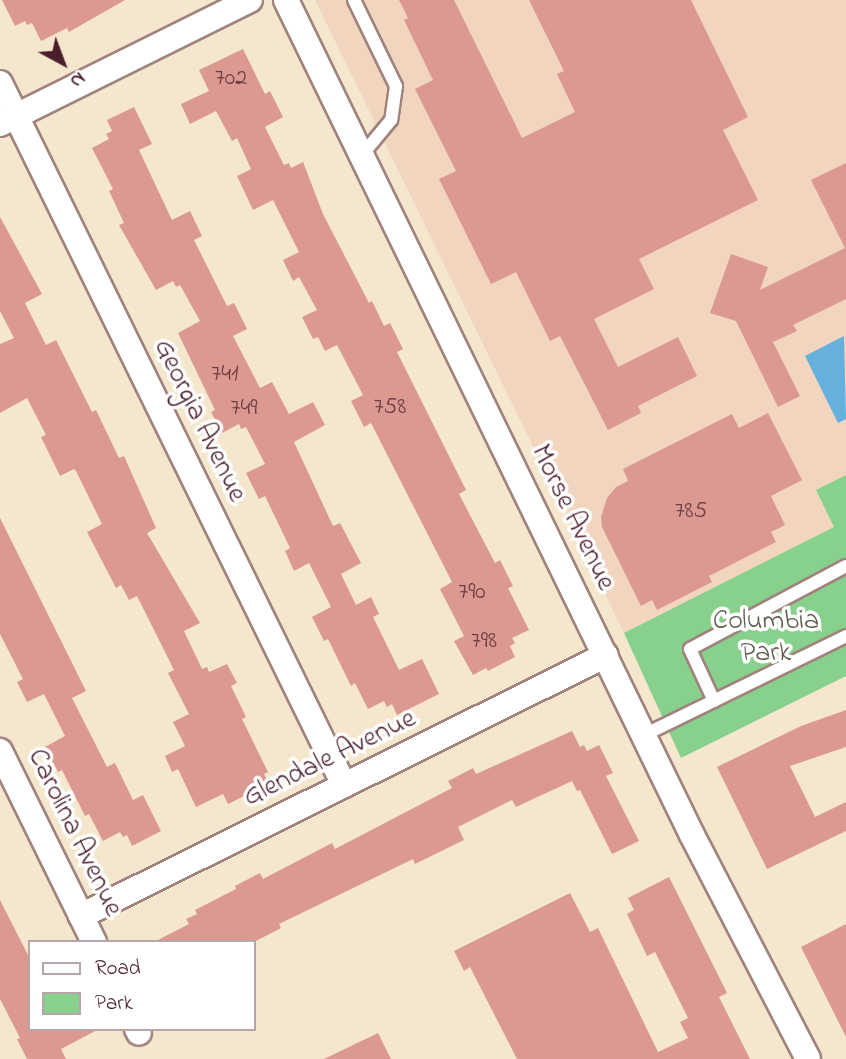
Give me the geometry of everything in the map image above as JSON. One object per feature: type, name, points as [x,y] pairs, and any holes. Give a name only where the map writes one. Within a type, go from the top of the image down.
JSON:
[{"type":"street","points":[[8,120],[250,0]]},
{"type":"street","name":"Morse Avenue","points":[[286,0],[644,735],[808,1059]]},
{"type":"street","name":"Georgia Avenue","points":[[0,83],[8,120],[344,785]]},
{"type":"street","name":"Glendale Avenue","points":[[81,916],[606,655]]},
{"type":"street","name":"Carolina Avenue","points":[[0,751],[93,940]]},
{"type":"lane","points":[[354,0],[396,86],[391,120],[362,155]]},
{"type":"lane","points":[[714,701],[690,649],[846,566]]},
{"type":"lane","points":[[644,735],[846,636]]},
{"type":"shaded area","points":[[315,0],[846,0],[846,475],[816,491],[835,527],[624,633]]},
{"type":"green space","name":"Columbia Park","points":[[846,475],[846,676],[681,758],[624,633],[834,527],[816,490]]},
{"type":"water","points":[[844,336],[846,419],[838,423],[805,356]]},
{"type":"building","points":[[2,0],[125,0],[69,32],[67,28],[41,41],[32,23],[27,25],[25,21],[15,26]]},
{"type":"building","points":[[399,0],[454,0],[522,138],[575,112],[557,74],[564,71],[529,0],[691,0],[748,117],[723,130],[758,200],[639,259],[654,289],[594,319],[618,367],[678,337],[697,376],[638,406],[641,413],[608,430],[560,336],[550,341],[516,272],[491,284],[439,179],[456,171],[415,89],[433,80],[404,20],[408,18]]},
{"type":"building","points":[[243,49],[265,94],[270,91],[283,117],[265,127],[284,165],[289,163],[291,168],[303,162],[323,214],[369,303],[372,301],[384,326],[390,323],[403,349],[397,352],[466,490],[459,494],[495,563],[500,560],[513,586],[508,588],[529,630],[512,638],[515,643],[510,646],[515,657],[488,671],[486,668],[473,675],[454,641],[464,636],[440,589],[452,582],[371,423],[364,427],[351,401],[363,395],[337,345],[325,351],[318,337],[313,339],[302,317],[317,310],[299,277],[293,281],[283,260],[299,252],[273,200],[253,210],[237,176],[251,169],[237,138],[232,141],[216,111],[190,124],[181,104],[209,91],[199,70]]},
{"type":"building","points":[[134,107],[152,144],[139,150],[172,220],[190,211],[202,236],[194,240],[227,306],[234,303],[247,329],[233,336],[260,388],[272,382],[289,414],[313,402],[325,425],[294,442],[333,526],[340,523],[361,563],[341,574],[356,605],[371,597],[379,614],[373,617],[399,670],[422,659],[439,694],[397,715],[392,704],[387,707],[384,701],[368,709],[355,683],[351,686],[328,639],[324,641],[312,617],[331,607],[309,563],[294,571],[285,551],[290,548],[265,496],[259,499],[246,473],[265,464],[246,427],[241,429],[239,424],[222,433],[211,412],[215,410],[178,333],[200,321],[180,285],[176,287],[173,281],[156,290],[119,225],[124,223],[109,191],[113,189],[92,148],[109,139],[106,134],[112,131],[107,120]]},
{"type":"building","points":[[846,163],[846,299],[793,325],[797,331],[773,342],[800,396],[778,407],[736,321],[710,313],[731,254],[768,267],[760,290],[845,248],[811,180]]},
{"type":"building","points":[[0,217],[42,294],[25,303],[46,345],[56,340],[92,412],[96,410],[119,458],[124,456],[156,528],[147,533],[200,623],[184,631],[202,669],[207,667],[209,672],[227,664],[237,683],[231,686],[246,717],[242,719],[268,772],[264,774],[269,784],[228,804],[223,794],[196,807],[178,769],[172,772],[165,756],[185,746],[173,722],[189,714],[168,673],[174,670],[137,596],[129,600],[121,585],[116,588],[87,532],[102,524],[76,471],[74,469],[60,476],[41,437],[46,435],[27,398],[0,413],[0,344],[14,338],[0,311]]},
{"type":"building","points":[[768,413],[802,480],[771,496],[785,525],[771,532],[776,542],[709,576],[712,582],[657,610],[652,600],[641,606],[602,527],[601,517],[607,498],[616,487],[628,481],[623,469],[732,414],[739,428]]},
{"type":"building","points":[[0,518],[86,691],[72,698],[107,767],[115,763],[133,800],[143,795],[161,831],[132,846],[127,835],[123,837],[120,832],[103,841],[89,814],[85,816],[62,770],[58,772],[45,747],[65,736],[44,694],[27,702],[17,682],[23,679],[0,634]]},
{"type":"building","points":[[846,710],[846,747],[790,766],[815,817],[846,802],[846,831],[767,869],[717,767],[801,726]]},
{"type":"building","points":[[572,731],[580,747],[584,745],[587,751],[599,745],[613,773],[606,776],[639,841],[612,854],[580,790],[577,791],[572,781],[516,807],[512,800],[458,827],[464,840],[415,864],[413,859],[279,924],[281,928],[256,941],[158,940],[189,924],[186,919],[197,914],[195,910],[236,889],[235,886],[260,873],[263,879],[332,843],[335,849],[452,788],[448,781],[473,768],[476,774]]},
{"type":"building","points":[[669,877],[727,993],[719,997],[750,1059],[517,1059],[470,967],[464,971],[454,951],[570,893],[590,932],[598,928],[658,1052],[688,1038],[680,1022],[688,1018],[655,952],[647,956],[627,914],[634,910],[628,898]]},
{"type":"building","points":[[0,900],[28,955],[28,1031],[95,1031],[61,1049],[66,1059],[27,1059],[17,1039],[20,1038],[0,999]]},
{"type":"building","points":[[846,924],[846,1037],[801,947]]},
{"type":"building","points":[[378,1033],[391,1059],[324,1059]]}]
